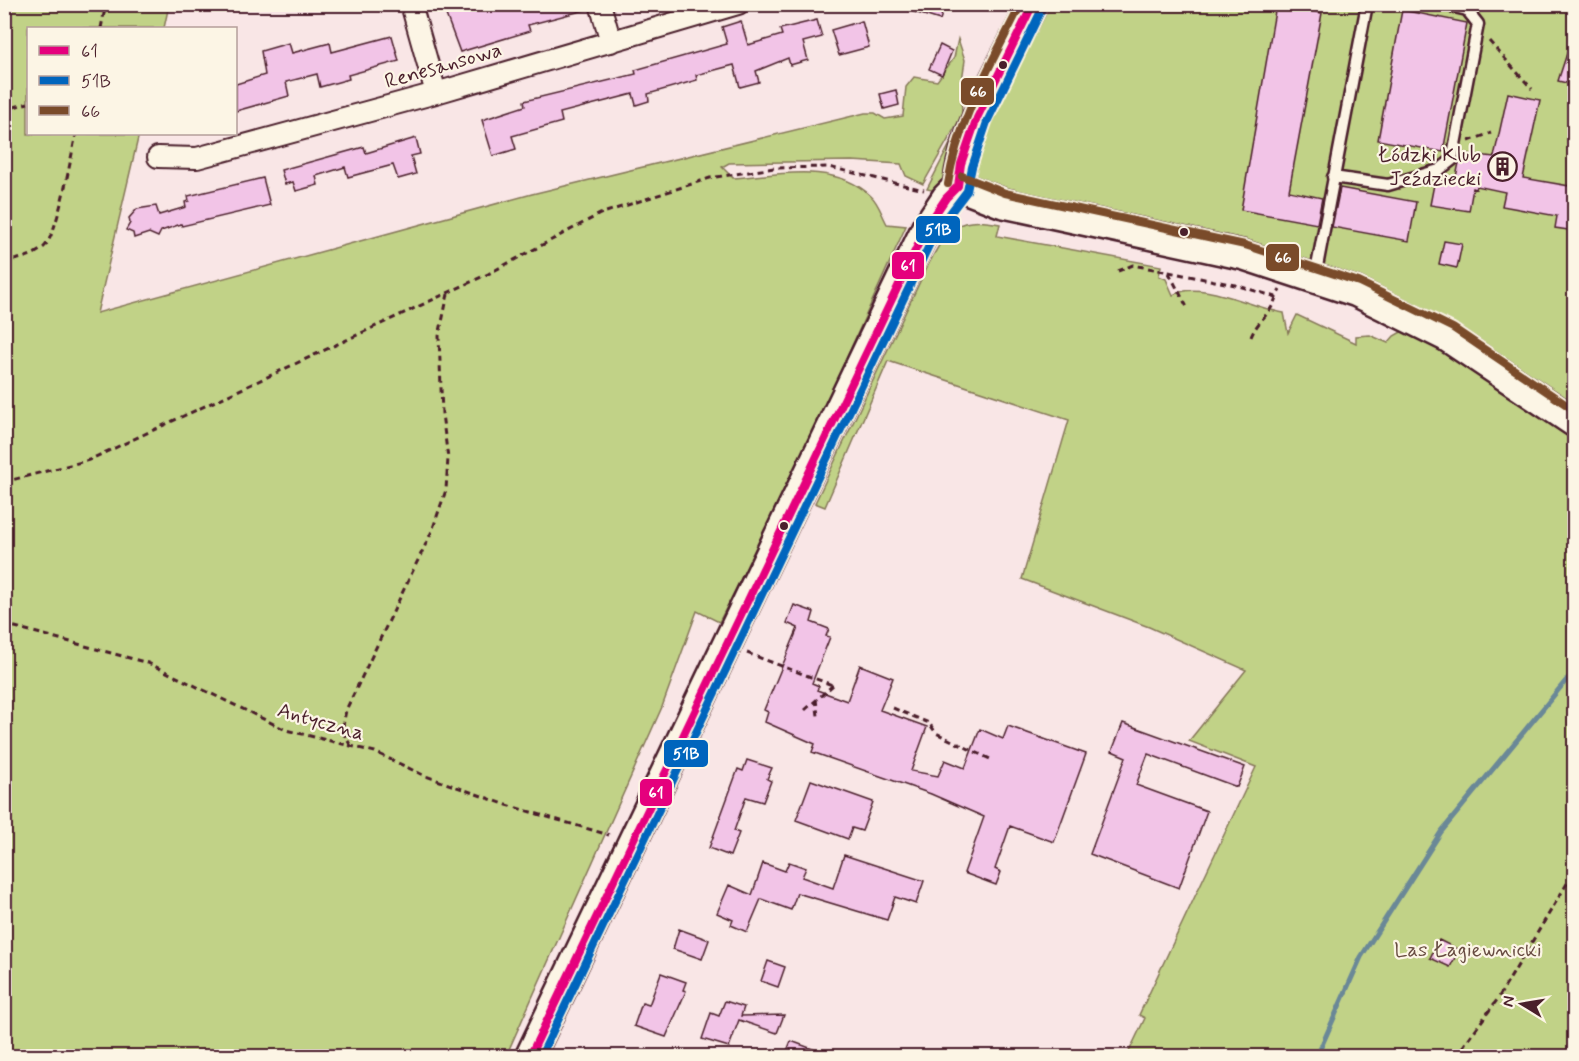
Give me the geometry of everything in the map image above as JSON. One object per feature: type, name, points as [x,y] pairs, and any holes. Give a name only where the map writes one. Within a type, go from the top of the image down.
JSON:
[{"type":"street","points":[[411,4],[436,93]]},
{"type":"street","points":[[600,4],[611,42]]},
{"type":"street","name":"Renesansowa","points":[[158,157],[197,158],[436,93],[738,4]]},
{"type":"street","points":[[530,1056],[926,228],[946,198],[958,186],[959,168],[970,133],[1033,4]]},
{"type":"street","points":[[958,186],[1002,203],[1243,255],[1315,277],[1387,306],[1447,337],[1575,422]]},
{"type":"lane","points":[[1315,277],[1367,4]]},
{"type":"lane","points":[[1333,177],[1388,185],[1448,165],[1456,145],[1478,28],[1476,18],[1467,10],[1442,4]]},
{"type":"path","points":[[101,27],[106,4]]},
{"type":"path","points":[[1478,28],[1532,89]]},
{"type":"path","points":[[4,110],[27,103]]},
{"type":"path","points":[[1456,145],[1491,133]]},
{"type":"path","points":[[4,262],[34,254],[46,246],[54,228],[76,135]]},
{"type":"path","points":[[4,482],[89,460],[448,293],[600,214],[710,178],[774,168],[829,167],[920,190],[958,186]]},
{"type":"path","points":[[1118,271],[1133,266],[1276,297]]},
{"type":"path","points":[[1168,272],[1174,279],[1188,309]]},
{"type":"path","points":[[1251,337],[1257,322],[1268,315],[1281,285]]},
{"type":"path","points":[[351,746],[342,731],[346,710],[432,531],[446,489],[448,458],[442,414],[439,336],[448,293]]},
{"type":"path","name":"Antyczna","points":[[4,624],[148,663],[286,730],[375,752],[423,775],[496,801],[632,842]]},
{"type":"path","points":[[740,651],[834,686],[805,710]]},
{"type":"path","points":[[816,699],[818,717]]},
{"type":"path","points":[[893,708],[929,723],[936,733],[992,760]]},
{"type":"path","points":[[1456,1056],[1497,1000],[1575,872]]},
{"type":"green space","points":[[5,5],[169,5],[164,27],[27,27],[27,135],[139,135],[97,313],[532,194],[865,113],[875,113],[885,119],[903,116],[906,87],[914,77],[937,81],[954,58],[958,39],[965,60],[961,87],[962,115],[923,184],[906,176],[901,164],[852,161],[729,163],[722,167],[733,178],[805,173],[840,178],[856,185],[871,196],[887,224],[906,226],[791,481],[719,622],[697,611],[662,707],[506,1056],[5,1056]]},
{"type":"green space","name":"Las Łagiewnicki","points":[[1021,5],[1574,5],[1574,1056],[1127,1056],[1145,1018],[1139,1015],[1256,767],[1189,741],[1246,670],[1149,627],[1022,579],[1069,420],[888,361],[825,507],[815,503],[925,271],[945,236],[961,224],[984,222],[1000,224],[997,236],[1161,266],[1159,276],[1166,279],[1173,295],[1184,291],[1212,292],[1284,313],[1288,333],[1297,315],[1356,343],[1356,336],[1370,335],[1388,343],[1403,331],[1344,275],[927,189]]},
{"type":"building","points":[[442,4],[588,4],[589,9],[528,25],[530,31],[460,52]]},
{"type":"building","points":[[901,4],[945,4],[940,20],[901,8]]},
{"type":"building","points":[[1276,5],[1322,13],[1289,191],[1322,198],[1317,224],[1241,210]]},
{"type":"building","points":[[1402,10],[1467,23],[1443,152],[1378,140]]},
{"type":"building","points":[[817,20],[822,37],[803,42],[808,60],[790,65],[788,58],[756,71],[759,82],[740,87],[734,65],[696,75],[697,80],[648,94],[649,101],[636,105],[633,94],[560,113],[562,122],[512,136],[516,149],[493,156],[482,120],[525,106],[524,101],[636,74],[635,70],[727,44],[722,27],[741,21],[748,45],[782,35],[780,29]]},
{"type":"building","points":[[862,21],[869,47],[839,55],[831,30]]},
{"type":"building","points":[[392,36],[399,61],[348,75],[349,79],[320,87],[317,74],[286,82],[289,96],[237,111],[237,84],[265,75],[261,51],[289,43],[292,53],[330,43],[332,52]]},
{"type":"building","points":[[1572,38],[1575,39],[1575,85],[1558,81]]},
{"type":"building","points":[[940,45],[952,51],[942,75],[929,69]]},
{"type":"building","points":[[896,90],[899,105],[884,109],[880,94]]},
{"type":"building","name":"Łódzki Klub Jeździecki","points":[[1508,93],[1540,100],[1523,178],[1575,187],[1575,231],[1555,228],[1557,216],[1502,206],[1505,192],[1477,186],[1476,189],[1473,188],[1469,211],[1430,205],[1435,179],[1455,182],[1461,153],[1494,157]]},
{"type":"building","points":[[416,138],[420,154],[411,156],[416,174],[398,179],[393,165],[348,177],[345,167],[316,176],[318,185],[296,191],[293,182],[285,184],[281,170],[364,147],[366,153]]},
{"type":"building","points":[[263,178],[270,205],[182,226],[181,224],[161,231],[158,237],[149,233],[134,238],[133,233],[126,230],[130,223],[129,218],[137,209],[156,206],[159,215],[186,207],[185,202],[189,201],[188,196]]},
{"type":"building","points":[[1340,188],[1416,202],[1409,241],[1332,227]]},
{"type":"building","points":[[1444,241],[1462,244],[1457,268],[1439,264]]},
{"type":"building","points":[[794,605],[814,612],[811,622],[829,629],[826,636],[830,637],[812,683],[819,686],[817,690],[847,701],[860,665],[893,678],[880,710],[927,727],[911,771],[938,776],[945,760],[965,768],[980,729],[1003,739],[1008,726],[1086,754],[1054,842],[1010,826],[995,869],[1001,872],[996,885],[964,873],[984,817],[931,794],[812,752],[815,744],[765,722],[768,712],[764,710],[798,628],[787,623]]},
{"type":"building","points":[[1123,723],[1245,767],[1237,787],[1148,754],[1136,785],[1207,811],[1179,888],[1090,854],[1126,757],[1112,751]]},
{"type":"building","points":[[747,760],[772,768],[767,779],[771,781],[763,802],[746,797],[734,831],[739,833],[730,856],[709,848],[738,769],[743,771]]},
{"type":"building","points":[[811,780],[873,802],[862,831],[852,828],[848,839],[796,820]]},
{"type":"building","points":[[844,855],[924,881],[916,904],[895,897],[887,920],[797,893],[791,910],[761,899],[747,932],[731,925],[733,920],[717,913],[729,885],[752,895],[763,863],[785,871],[789,862],[806,868],[802,877],[833,888]]},
{"type":"building","points":[[679,929],[709,940],[702,959],[673,949]]},
{"type":"building","points":[[1439,940],[1459,950],[1450,967],[1430,958]]},
{"type":"building","points":[[768,961],[785,967],[778,987],[761,981]]},
{"type":"building","points":[[661,973],[686,982],[683,990],[686,991],[666,1037],[634,1026],[642,1003],[649,1005]]},
{"type":"building","points":[[725,1001],[744,1007],[741,1016],[784,1015],[777,1033],[739,1020],[729,1047],[702,1039],[711,1013],[719,1016]]},
{"type":"building","points":[[791,1041],[829,1055],[829,1056],[785,1056]]},
{"type":"waterway","points":[[1317,1056],[1361,957],[1441,832],[1574,671]]},
{"type":"transit line","name":"66","points":[[948,184],[968,114],[1021,4]]},
{"type":"transit line","name":"61","points":[[530,1056],[926,228],[946,198],[958,186],[961,164],[977,118],[1033,4]]},
{"type":"transit line","name":"51B","points":[[541,1056],[935,233],[967,191],[972,167],[987,122],[1042,9]]},
{"type":"transit line","name":"66","points":[[962,176],[1005,193],[1245,245],[1359,282],[1453,328],[1574,410]]},
{"type":"place","name":"Łódzki Klub Jeździecki","points":[[1502,166]]}]
